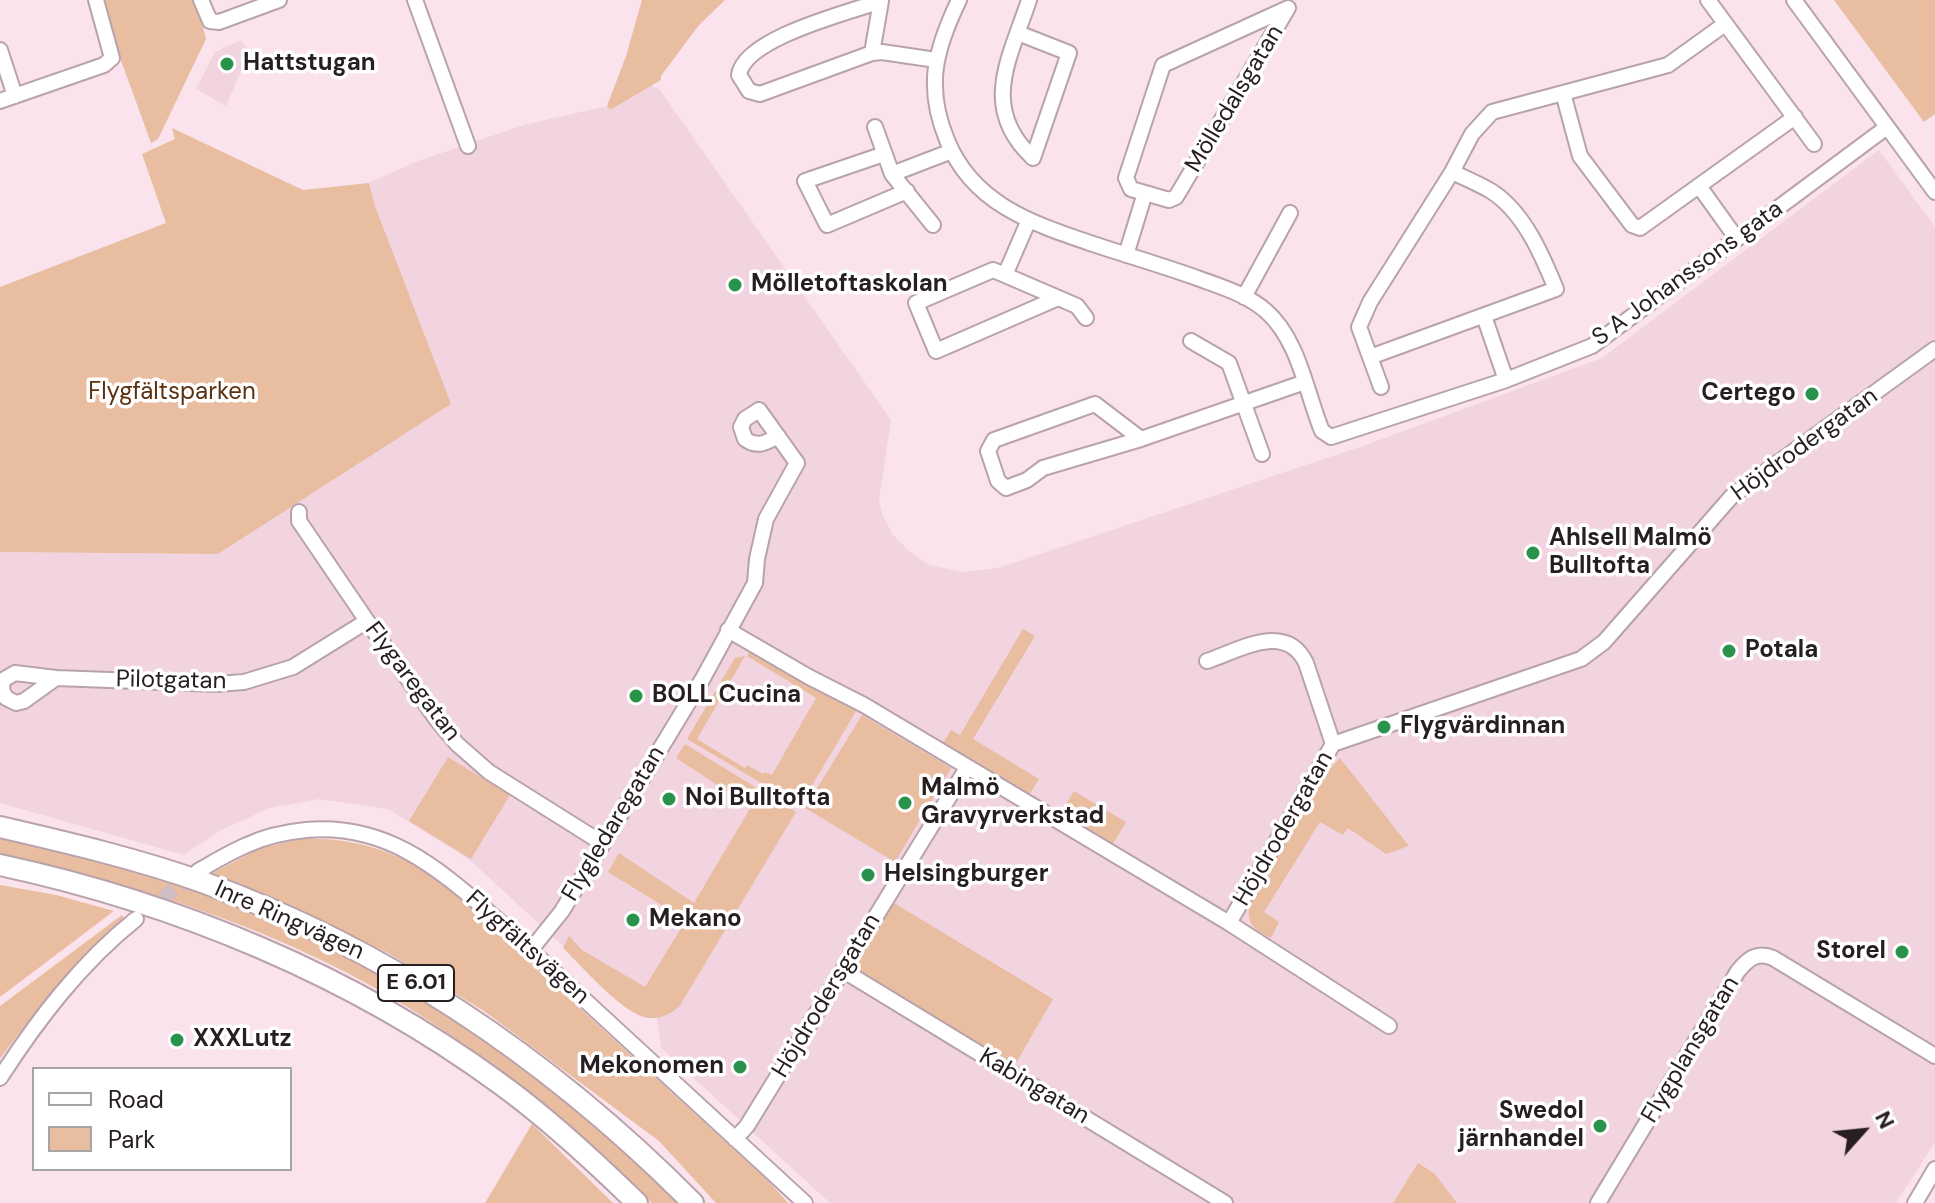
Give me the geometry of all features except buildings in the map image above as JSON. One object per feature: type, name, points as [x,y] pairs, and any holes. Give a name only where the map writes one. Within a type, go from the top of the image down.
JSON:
[{"type":"highway","points":[[0,817],[33,835]]},
{"type":"highway","name":"Inre Ringvägen","points":[[0,827],[150,865],[256,903],[349,946],[426,988],[510,1044],[579,1098],[648,1158],[693,1203]]},
{"type":"highway","name":"Inre Ringvägen","points":[[0,865],[139,902],[225,934],[350,991],[406,1022],[500,1083],[586,1154],[637,1203]]},
{"type":"highway","points":[[0,875],[51,886],[75,883]]},
{"type":"street","points":[[0,101],[104,65],[112,58],[96,0]]},
{"type":"street","points":[[201,0],[210,21],[219,22],[279,0]]},
{"type":"street","points":[[415,0],[468,146]]},
{"type":"street","points":[[959,0],[941,38],[936,60],[936,108],[952,151],[970,179],[1009,212],[1028,222],[1244,297],[1266,310],[1291,346],[1305,382],[1141,439],[1043,468],[1027,480],[1006,488],[998,481],[988,451],[994,440],[1089,404],[1100,406],[1141,439]]},
{"type":"street","points":[[1018,33],[1069,53],[1033,158],[1011,133],[1002,101],[1003,80],[1018,33],[1029,0]]},
{"type":"street","points":[[1708,0],[1814,144]]},
{"type":"street","points":[[1794,0],[1935,192]]},
{"type":"street","points":[[872,53],[881,1],[778,38],[749,57],[742,64],[739,75],[749,91],[760,94],[872,53],[936,60]]},
{"type":"street","name":"Mölledalsgatan","points":[[1288,8],[1176,197],[1169,200],[1145,193],[1131,189],[1126,178],[1163,65],[1288,8]]},
{"type":"street","points":[[1381,387],[1359,327],[1370,302],[1452,172],[1472,134],[1492,112],[1668,65],[1725,24]]},
{"type":"street","points":[[0,50],[15,96]]},
{"type":"street","points":[[1563,93],[1579,153],[1632,225],[1640,228],[1795,117]]},
{"type":"street","points":[[875,127],[892,174],[933,225]]},
{"type":"street","name":"S A Johanssons gata","points":[[1305,382],[1322,431],[1336,437],[1506,380],[1592,346],[1887,127]]},
{"type":"street","points":[[892,174],[952,151]]},
{"type":"street","points":[[884,154],[805,181],[827,225],[907,191]]},
{"type":"street","points":[[1370,357],[1556,289],[1537,247],[1516,215],[1494,193],[1452,172]]},
{"type":"street","points":[[1699,186],[1737,239]]},
{"type":"street","points":[[1126,255],[1145,193]]},
{"type":"street","points":[[1244,297],[1290,213]]},
{"type":"street","points":[[1005,275],[1028,222]]},
{"type":"street","points":[[1058,298],[936,351],[916,303],[993,270],[1077,306],[1086,318]]},
{"type":"street","points":[[1484,316],[1506,380]]},
{"type":"street","points":[[1191,341],[1229,363],[1262,454]]},
{"type":"street","name":"Höjdrodergatan","points":[[728,630],[864,705],[1229,923],[1333,744],[1581,659],[1604,642],[1732,496],[1935,349]]},
{"type":"street","name":"Flygledaregatan","points":[[530,951],[562,911],[702,680],[755,583],[766,519],[797,463],[778,436]]},
{"type":"street","name":"Flygaregatan","points":[[299,512],[299,521],[367,621],[437,720],[461,748],[489,772],[602,843]]},
{"type":"street","name":"Pilotgatan","points":[[56,678],[217,684],[244,682],[293,667],[367,621]]},
{"type":"street","points":[[1207,661],[1268,640],[1288,642],[1299,651],[1306,663],[1333,744]]},
{"type":"street","name":"Höjdrodersgatan","points":[[735,1139],[747,1126],[844,971],[967,768]]},
{"type":"street","name":"Flygfältsvägen","points":[[198,871],[248,844],[283,832],[327,828],[363,833],[390,842],[448,877],[805,1203]]},
{"type":"street","points":[[0,1078],[58,996],[90,961],[136,919]]},
{"type":"street","points":[[1229,923],[1389,1026]]},
{"type":"street","name":"Flygplansgatan","points":[[1598,1203],[1738,971],[1760,954],[1773,958],[1935,1056]]},
{"type":"street","name":"Kabingatan","points":[[844,971],[1225,1203]]},
{"type":"street","points":[[1915,1203],[1935,1169]]},
{"type":"shaded area","name":"Hattstugan","points":[[241,40],[249,52],[226,106],[196,89],[215,52]]},
{"type":"shaded area","points":[[650,85],[660,90],[891,420],[879,499],[882,514],[893,535],[929,565],[964,572],[998,568],[1363,446],[1602,358],[1879,150],[1935,227],[1935,1142],[1896,1203],[830,1203],[661,1048],[657,1019],[624,1003],[470,860],[388,809],[319,799],[270,808],[219,831],[184,855],[0,803],[0,552],[218,554],[450,404],[369,183],[415,162],[524,125],[607,106],[610,110]]},
{"type":"green space","points":[[99,0],[196,0],[206,39],[158,139],[151,143]]},
{"type":"green space","points":[[642,0],[725,0],[699,25],[661,80],[610,110],[607,106]]},
{"type":"green space","points":[[1834,0],[1935,0],[1935,114],[1924,122]]},
{"type":"green space","name":"Flygfältsparken","points":[[172,128],[303,190],[369,183],[451,404],[218,554],[0,552],[0,287],[166,223],[142,154],[175,139]]},
{"type":"green space","points":[[1023,629],[1035,636],[973,739],[1039,779],[1029,795],[943,743],[951,730],[960,735]]},
{"type":"green space","points":[[751,648],[856,711],[800,806],[687,739],[735,658],[745,656],[697,739],[745,768],[747,765],[763,774],[772,775],[816,698],[747,656]]},
{"type":"green space","points":[[862,715],[951,768],[895,862],[805,808]]},
{"type":"green space","points":[[685,744],[796,812],[679,1007],[662,1017],[650,1018],[616,1000],[563,948],[569,936],[582,950],[645,987],[686,920],[608,872],[619,853],[694,903],[751,807],[676,758]]},
{"type":"green space","points":[[448,757],[510,795],[471,859],[409,821]]},
{"type":"green space","points":[[1340,758],[1409,846],[1386,854],[1348,828],[1343,835],[1320,822],[1264,912],[1279,922],[1271,938],[1252,925],[1250,903],[1326,772]]},
{"type":"green space","points":[[1074,791],[1126,822],[1113,844],[1061,813]]},
{"type":"green space","points":[[0,835],[64,849],[214,895],[383,974],[497,1045],[614,1140],[680,1203],[652,1203],[597,1151],[510,1078],[449,1034],[369,985],[268,936],[216,916],[109,882],[0,855]]},
{"type":"green space","points":[[299,839],[336,840],[371,847],[404,860],[436,879],[769,1182],[788,1203],[716,1203],[659,1141],[484,1011],[388,953],[282,902],[211,874],[258,849]]},
{"type":"green space","points":[[0,885],[56,895],[114,911],[0,997]]},
{"type":"green space","points":[[889,900],[1053,999],[1012,1070],[847,969]]},
{"type":"green space","points":[[122,915],[124,918],[59,986],[0,1059],[0,1006]]},
{"type":"green space","points":[[532,1124],[613,1203],[485,1203]]},
{"type":"green space","points":[[1418,1163],[1434,1173],[1457,1203],[1393,1203]]},
{"type":"tunnel","points":[[146,911],[193,875]]},
{"type":"place","name":"Hattstugan","points":[[227,64]]},
{"type":"place","name":"Mölletoftaskolan","points":[[735,285]]},
{"type":"place","name":"Certego","points":[[1812,394]]},
{"type":"place","name":"Ahlsell Malmö Bulltofta","points":[[1533,553]]},
{"type":"place","name":"Potala","points":[[1729,651]]},
{"type":"place","name":"BOLL Cucina","points":[[636,696]]},
{"type":"place","name":"Flygvärdinnan","points":[[1384,727]]},
{"type":"place","name":"Noi Bulltofta","points":[[669,799]]},
{"type":"place","name":"Malmö Gravyrverkstad","points":[[905,803]]},
{"type":"place","name":"Helsingburger","points":[[868,875]]},
{"type":"place","name":"Mekano","points":[[633,920]]},
{"type":"place","name":"Storel","points":[[1902,952]]},
{"type":"place","name":"XXXLutz","points":[[177,1040]]},
{"type":"place","name":"Mekonomen","points":[[740,1067]]},
{"type":"place","name":"Swedol järnhandel","points":[[1600,1126]]}]
